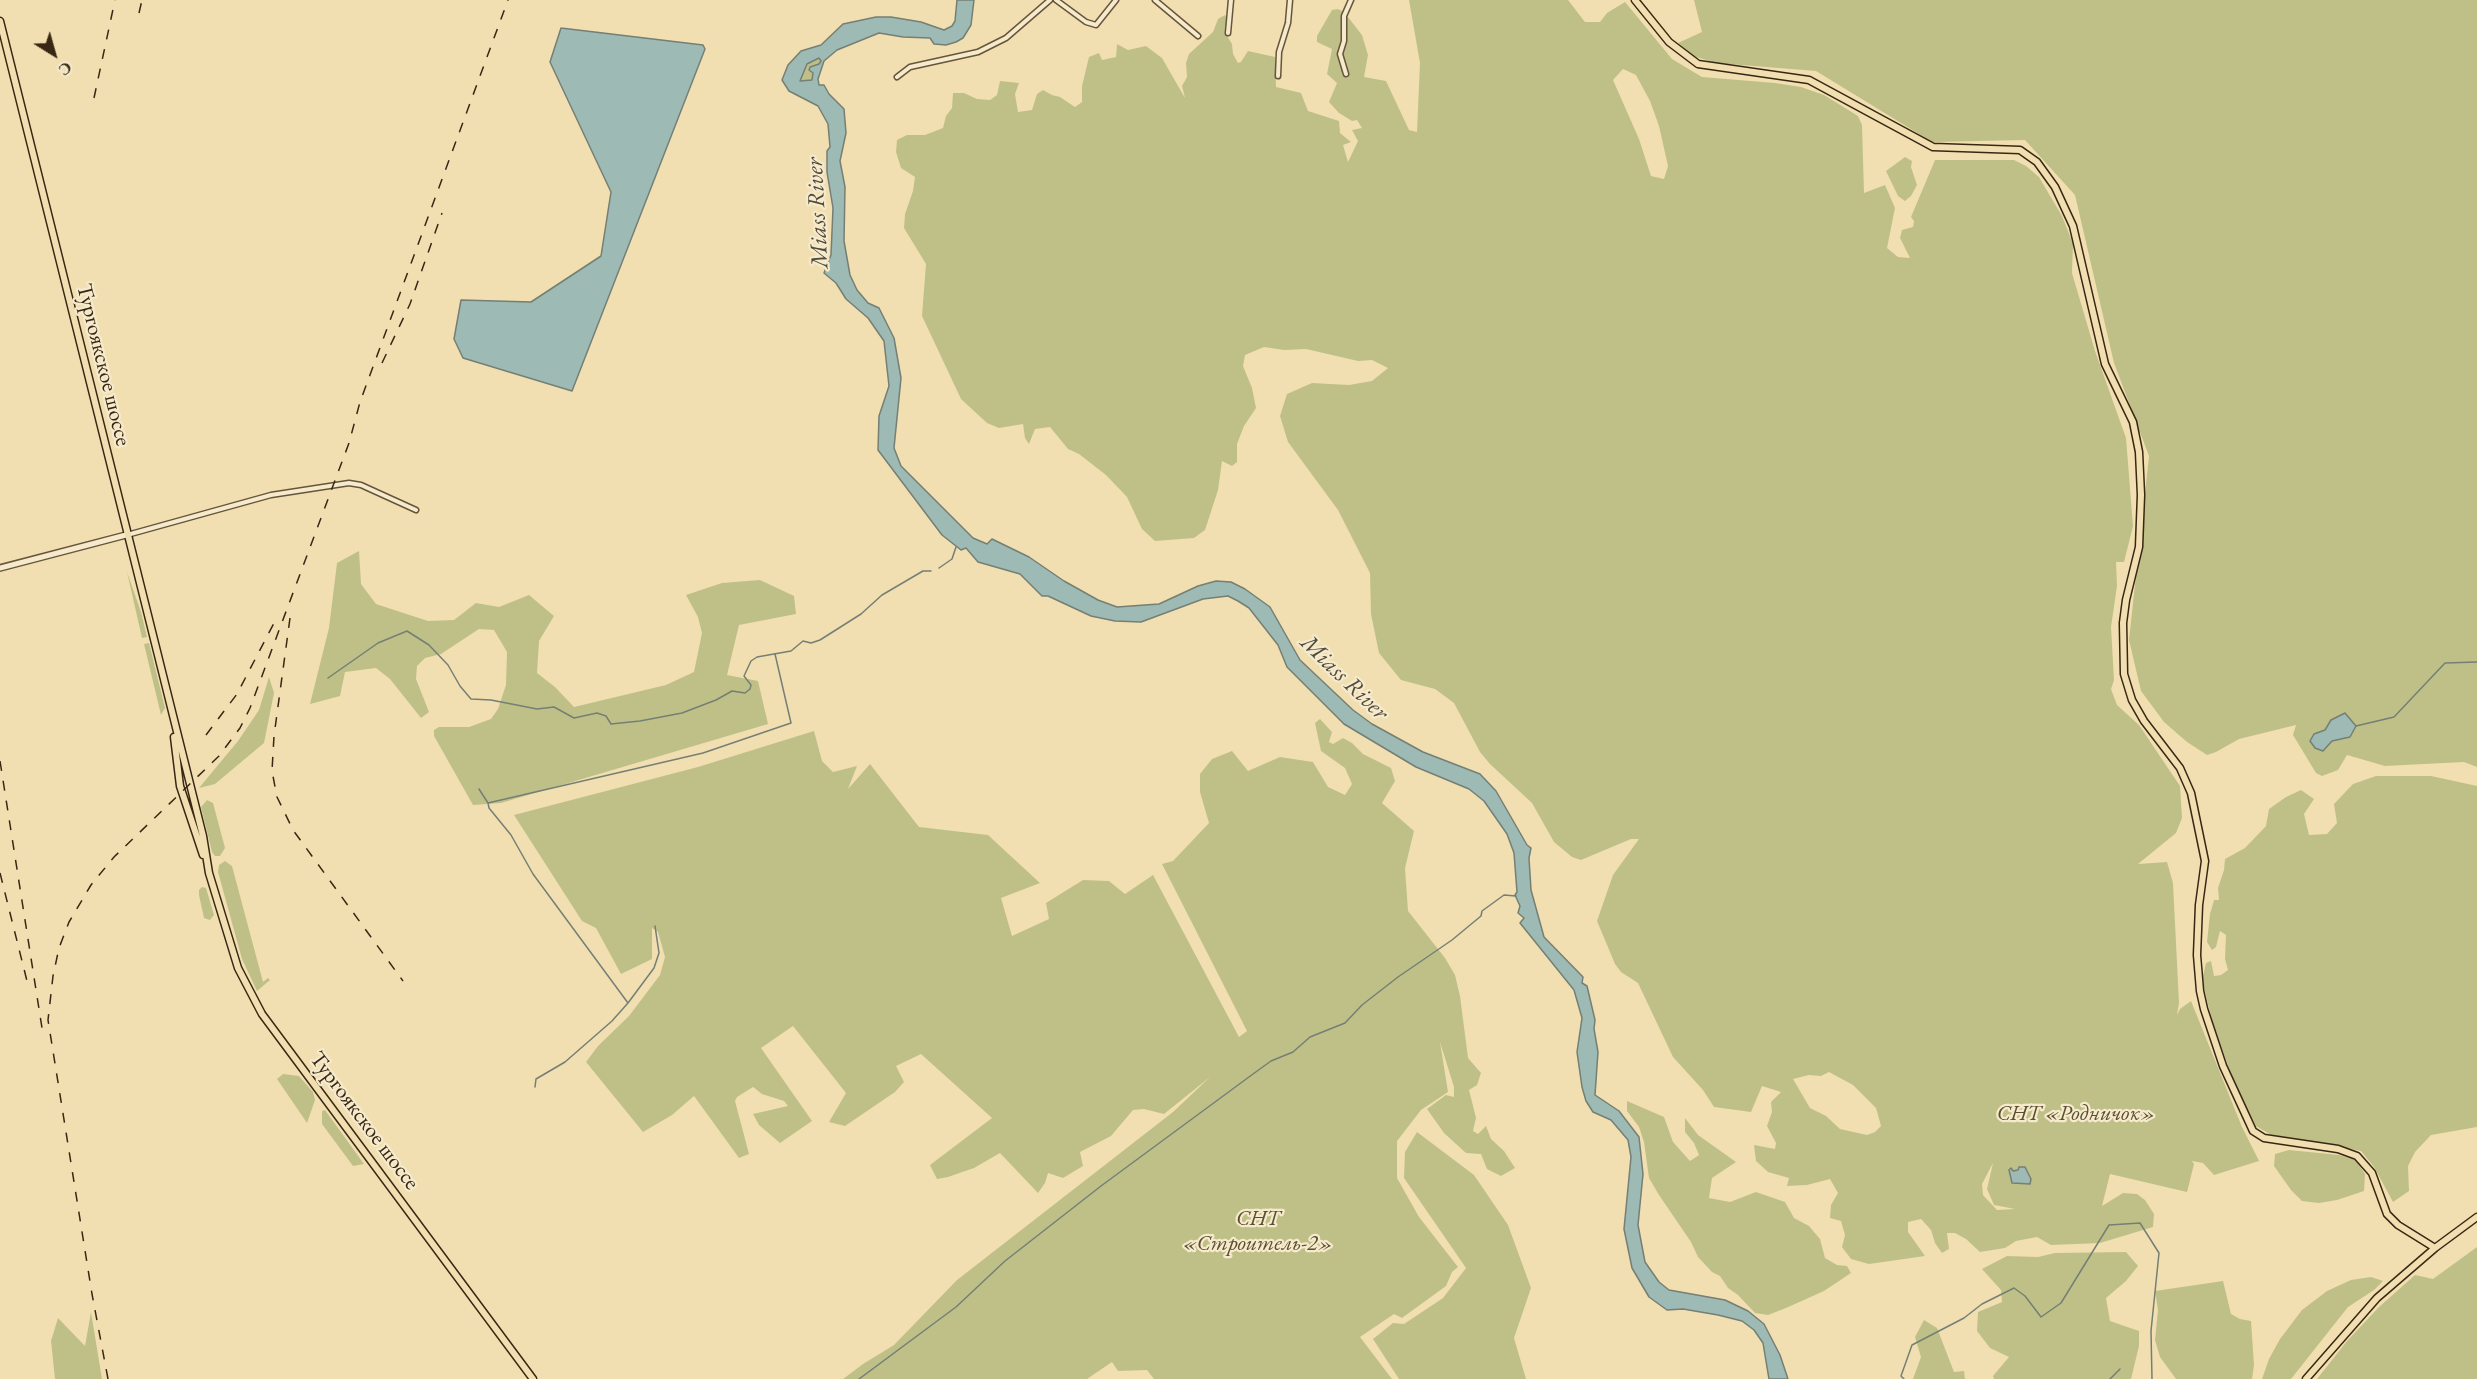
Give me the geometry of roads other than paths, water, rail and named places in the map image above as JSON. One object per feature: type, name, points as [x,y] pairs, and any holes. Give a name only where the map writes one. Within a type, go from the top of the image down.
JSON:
[{"type":"main road","points":[[1635,0],[1670,42],[1698,64],[1809,80],[1933,147],[2019,150],[2037,162],[2055,187],[2073,226],[2105,364],[2133,422],[2139,452],[2141,495],[2139,547],[2126,600],[2123,623],[2124,674],[2134,703],[2144,721],[2180,768],[2191,794],[2205,861],[2199,905],[2197,955],[2200,991],[2223,1066],[2253,1131],[2264,1138],[2338,1149],[2357,1156],[2372,1173],[2387,1214],[2398,1225],[2435,1248]]},
{"type":"main road","name":"Тургоякское шоссе","points":[[0,21],[126,535],[203,836],[207,864]]},
{"type":"main road","name":"Тургоякское шоссе","points":[[172,718],[180,786],[207,864],[234,956],[262,1014],[532,1379]]},
{"type":"main road","points":[[2307,1379],[2377,1298],[2435,1248],[2477,1217]]},
{"type":"street","points":[[897,77],[910,67],[978,52],[1006,38],[1050,0]]},
{"type":"street","points":[[1056,0],[1086,22],[1096,25],[1116,0]]},
{"type":"street","points":[[1155,0],[1197,36]]},
{"type":"street","points":[[1228,33],[1231,0]]},
{"type":"street","points":[[1278,76],[1279,52],[1288,23],[1290,0]]},
{"type":"street","points":[[1346,74],[1340,54],[1344,41],[1342,25],[1351,0]]},
{"type":"street","points":[[0,568],[271,495],[349,483],[361,485],[417,510]]},
{"type":"water","points":[[957,0],[974,0],[971,25],[963,38],[956,42],[946,45],[934,44],[930,38],[879,33],[837,50],[824,61],[818,79],[819,85],[824,85],[829,94],[844,109],[846,133],[840,161],[845,187],[844,241],[850,275],[857,290],[868,303],[879,308],[894,338],[901,378],[894,448],[901,466],[973,538],[987,544],[992,539],[1029,557],[1064,581],[1098,600],[1117,607],[1159,604],[1198,586],[1216,581],[1231,582],[1245,589],[1270,607],[1300,660],[1353,710],[1372,724],[1423,752],[1480,774],[1496,791],[1527,845],[1531,848],[1529,858],[1531,890],[1544,937],[1583,977],[1582,983],[1587,986],[1595,1020],[1594,1029],[1598,1052],[1595,1095],[1619,1111],[1639,1137],[1643,1174],[1638,1225],[1645,1262],[1659,1282],[1669,1290],[1725,1300],[1748,1311],[1764,1324],[1780,1355],[1788,1379],[1769,1379],[1763,1343],[1754,1330],[1742,1321],[1683,1309],[1667,1310],[1649,1297],[1632,1268],[1624,1229],[1631,1157],[1628,1140],[1611,1120],[1593,1112],[1586,1101],[1577,1052],[1582,1018],[1574,990],[1520,923],[1524,918],[1518,913],[1520,906],[1515,895],[1517,892],[1514,853],[1507,834],[1484,801],[1469,789],[1416,767],[1344,724],[1287,667],[1278,645],[1249,608],[1238,601],[1228,596],[1203,599],[1141,622],[1115,621],[1091,616],[1048,596],[1042,596],[1020,574],[978,562],[966,548],[961,550],[942,535],[878,450],[879,416],[889,386],[884,341],[868,318],[846,299],[836,283],[824,273],[831,255],[833,208],[827,172],[827,151],[830,147],[828,124],[818,106],[789,91],[782,80],[788,65],[801,51],[821,45],[843,24],[876,17],[891,17],[921,22],[944,30],[952,26],[955,21]],"holes":[[[819,58],[821,61],[810,67],[809,70],[813,73],[812,80],[800,81],[807,64]]]},
{"type":"water","points":[[561,28],[703,45],[705,49],[572,391],[463,358],[454,339],[461,300],[531,302],[601,256],[611,192],[550,62]]},
{"type":"water","points":[[2345,713],[2356,726],[2350,737],[2332,741],[2323,751],[2315,748],[2310,741],[2314,734],[2325,730],[2331,720]]},
{"type":"water","points":[[2019,1167],[2025,1167],[2031,1179],[2030,1184],[2012,1183],[2009,1170],[2011,1168],[2013,1171],[2018,1170]]},
{"type":"waterway","points":[[939,568],[952,559],[956,547]]},
{"type":"waterway","points":[[328,678],[378,643],[407,631],[429,645],[448,665],[460,686],[471,699],[491,700],[537,709],[554,707],[574,718],[597,713],[606,716],[611,724],[640,721],[682,713],[732,691],[745,693],[751,685],[744,676],[751,661],[757,657],[791,651],[803,641],[811,643],[820,640],[861,614],[882,595],[923,571],[931,571]]},
{"type":"waterway","points":[[479,789],[488,803],[703,753],[791,723],[775,654]]},
{"type":"waterway","points":[[2356,726],[2394,717],[2445,663],[2477,662]]},
{"type":"waterway","points":[[488,803],[489,808],[511,835],[533,874],[628,1003]]},
{"type":"waterway","points":[[859,1379],[956,1307],[1005,1261],[1101,1186],[1253,1074],[1271,1061],[1293,1052],[1310,1037],[1345,1023],[1362,1005],[1398,977],[1452,940],[1481,916],[1482,911],[1504,895],[1516,896]]},
{"type":"waterway","points":[[535,1087],[536,1079],[565,1062],[612,1021],[628,1003],[654,968],[659,953],[655,926]]},
{"type":"waterway","points":[[1904,1379],[1901,1376],[1912,1345],[2014,1288],[2025,1296],[2041,1317],[2061,1303],[2109,1225],[2140,1223],[2159,1253],[2151,1331],[2152,1379]]},
{"type":"waterway","points":[[2110,1379],[2120,1369]]},
{"type":"railway","points":[[94,98],[115,0]]},
{"type":"railway","points":[[139,13],[142,0]]},
{"type":"railway","points":[[108,1379],[48,1020],[59,948],[69,922],[91,885],[114,857],[219,756],[240,728],[250,708],[349,443],[360,402],[508,0]]},
{"type":"railway","points":[[382,363],[410,304],[442,213]]},
{"type":"railway","points":[[290,618],[274,736],[272,771],[277,797],[293,830],[403,981]]},
{"type":"railway","points":[[206,735],[237,694],[274,623]]},
{"type":"railway","points":[[0,761],[42,1028]]},
{"type":"railway","points":[[0,873],[28,985]]},
{"type":"water label","name":"Miass River","points":[[818,213]]},
{"type":"water label","name":"Miass River","points":[[1344,678]]},
{"type":"park label","name":"СНТ «Родничок»","points":[[2076,1114]]},
{"type":"park label","name":"СНТ «Строитель-2»","points":[[1258,1232]]}]
